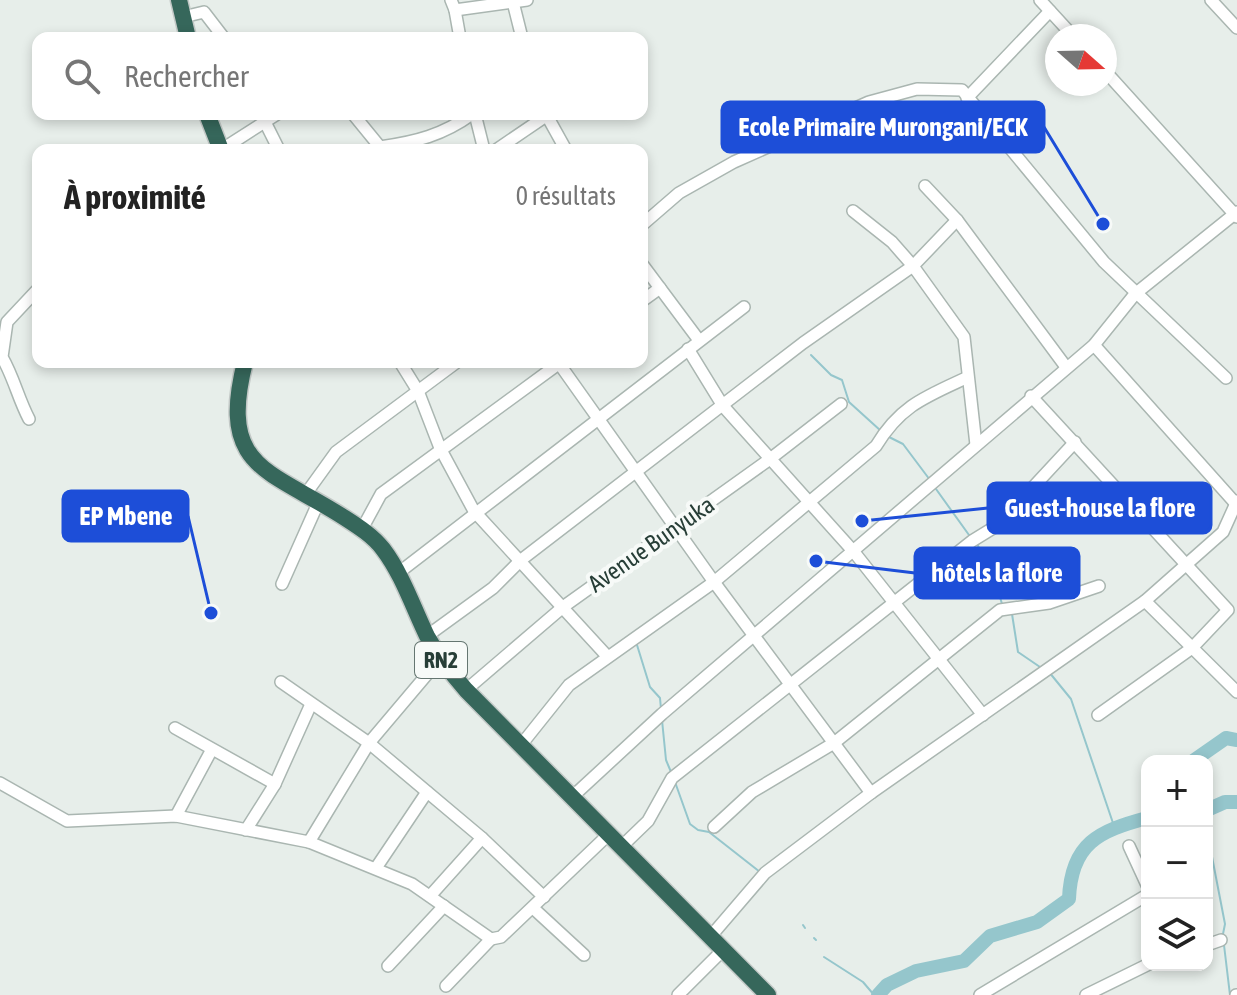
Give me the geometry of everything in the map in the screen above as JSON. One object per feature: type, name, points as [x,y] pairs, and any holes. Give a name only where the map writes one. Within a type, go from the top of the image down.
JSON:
[{"type":"highway","points":[[181,8],[187,32]]},
{"type":"highway","points":[[209,120],[219,144]]},
{"type":"highway","name":"RN2","points":[[243,368],[235,400],[236,427],[242,443],[264,471],[362,529],[384,551],[440,659],[466,690],[768,995]]},
{"type":"street","points":[[459,32],[453,5],[527,0]]},
{"type":"street","points":[[1040,0],[1062,24]]},
{"type":"street","points":[[1211,0],[1237,28]]},
{"type":"street","points":[[513,2],[520,32]]},
{"type":"street","points":[[181,8],[204,12],[219,32]]},
{"type":"street","points":[[967,98],[1050,11]]},
{"type":"street","points":[[571,798],[662,714],[1094,345],[1135,294],[1236,214],[1117,84]]},
{"type":"street","points":[[648,220],[679,193],[734,162],[869,102],[917,89],[962,90],[1104,262],[1226,378]]},
{"type":"street","points":[[229,144],[260,120]]},
{"type":"street","points":[[264,120],[276,144]]},
{"type":"street","points":[[358,120],[378,144]]},
{"type":"street","points":[[425,144],[465,120]]},
{"type":"street","points":[[476,120],[482,144]]},
{"type":"street","points":[[505,144],[539,120]]},
{"type":"street","points":[[549,120],[563,144]]},
{"type":"street","points":[[925,186],[957,220],[1066,367]]},
{"type":"street","points":[[853,211],[892,242],[964,337],[966,378],[976,445]]},
{"type":"street","points":[[427,636],[493,588],[521,560],[803,343],[913,266],[957,220]]},
{"type":"street","points":[[648,272],[698,339]]},
{"type":"street","points":[[648,297],[660,288]]},
{"type":"street","points":[[29,419],[19,400],[18,383],[2,357],[7,322],[32,295]]},
{"type":"street","points":[[397,574],[474,511],[744,307]]},
{"type":"street","points":[[711,936],[765,873],[871,793],[1145,601],[1223,532],[1237,503],[1094,345]]},
{"type":"street","points":[[688,349],[723,406],[854,552],[983,715]]},
{"type":"street","points":[[404,368],[418,391],[440,448],[474,511],[607,656]]},
{"type":"street","points":[[282,584],[312,498],[336,452],[449,368]]},
{"type":"street","points":[[362,529],[381,494],[551,368]]},
{"type":"street","points":[[563,368],[714,582],[871,793]]},
{"type":"street","points":[[521,745],[569,685],[714,582],[876,446],[896,418],[914,402],[966,378]]},
{"type":"street","points":[[1031,396],[1228,610],[1192,648],[1098,715]]},
{"type":"street","name":"Avenue Bunyuka","points":[[466,690],[563,607],[770,459],[841,404]]},
{"type":"street","points":[[620,848],[648,821],[674,777],[792,687],[894,602],[998,525],[1075,442]]},
{"type":"street","points":[[714,827],[752,792],[834,743],[1004,608],[1049,603],[1099,586]]},
{"type":"street","points":[[1145,601],[1237,692]]},
{"type":"street","points":[[309,842],[369,743],[440,659]]},
{"type":"street","points":[[1227,682],[1237,672]]},
{"type":"street","points":[[281,682],[369,743],[482,838],[544,897]]},
{"type":"street","points":[[246,830],[275,784],[311,704]]},
{"type":"street","points":[[175,728],[211,751],[275,784]]},
{"type":"street","points":[[176,816],[211,751]]},
{"type":"street","points":[[0,783],[67,821],[81,823],[138,815],[176,816],[309,842],[376,868],[430,896],[491,939]]},
{"type":"street","points":[[376,868],[427,792]]},
{"type":"street","points":[[446,986],[491,939],[501,937],[608,835]]},
{"type":"street","points":[[430,896],[482,838]]},
{"type":"street","points":[[1129,846],[1141,872]]},
{"type":"street","points":[[980,995],[1141,899]]},
{"type":"street","points":[[388,966],[444,906]]},
{"type":"street","points":[[533,908],[584,955]]},
{"type":"street","points":[[1213,943],[1221,940]]},
{"type":"street","points":[[678,995],[724,949]]},
{"type":"street","points":[[1086,995],[1141,968]]},
{"type":"waterway","points":[[811,355],[831,375],[842,380],[849,402],[881,431]]},
{"type":"waterway","points":[[889,437],[903,444],[930,480]]},
{"type":"waterway","points":[[936,489],[969,535],[973,535]]},
{"type":"waterway","points":[[977,544],[994,576],[1002,604]]},
{"type":"waterway","points":[[1012,614],[1018,652],[1040,667]]},
{"type":"waterway","points":[[637,645],[650,687],[660,698],[661,709]]},
{"type":"waterway","points":[[1049,672],[1071,699],[1114,826]]},
{"type":"waterway","points":[[662,720],[666,760],[671,772]]},
{"type":"waterway","points":[[1202,755],[1226,738],[1237,740]]},
{"type":"waterway","points":[[675,782],[690,824],[698,830],[709,832],[760,872]]},
{"type":"waterway","points":[[1213,807],[1225,802],[1237,802]]},
{"type":"waterway","points":[[878,995],[887,985],[916,971],[964,961],[990,936],[1037,922],[1069,899],[1075,865],[1091,842],[1115,828],[1141,820]]},
{"type":"waterway","points":[[1213,862],[1225,924],[1223,934]]},
{"type":"waterway","points":[[1224,945],[1230,995]]},
{"type":"waterway","points":[[824,957],[863,982],[874,995]]},
{"type":"place","name":"Ecole Primaire Murongani/ECK","points":[[1103,224]]},
{"type":"place","name":"Guest-house la flore","points":[[862,521]]},
{"type":"place","name":"hôtels la flore","points":[[816,561]]},
{"type":"place","name":"EP Mbene","points":[[211,613]]}]
